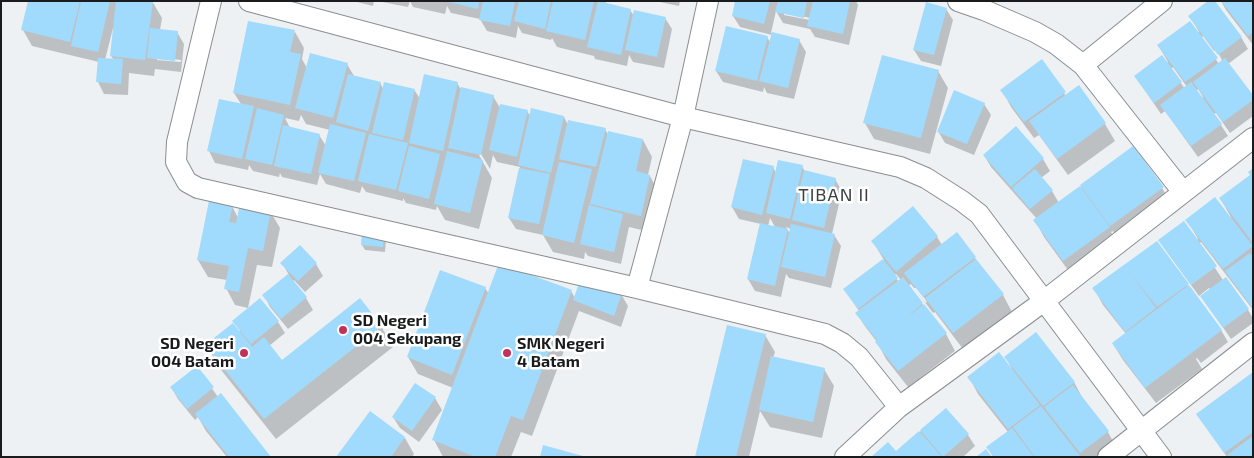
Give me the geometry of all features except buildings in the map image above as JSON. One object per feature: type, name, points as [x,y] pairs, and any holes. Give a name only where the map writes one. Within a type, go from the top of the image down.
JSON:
[{"type":"street","points":[[211,1],[177,142],[176,162],[187,182],[198,188],[637,288],[825,334],[842,343],[859,357],[899,407]]},
{"type":"street","points":[[249,1],[683,117],[900,167],[926,178],[979,214],[1161,457]]},
{"type":"street","points":[[637,288],[683,117],[708,1]]},
{"type":"street","points":[[958,1],[1035,32],[1056,44],[1083,65],[1184,192]]},
{"type":"street","points":[[1083,65],[1162,1]]},
{"type":"street","points":[[845,457],[899,407],[1044,301],[1253,138]]},
{"type":"street","points":[[1108,457],[1253,343]]},
{"type":"place","name":"SD Negeri 004 Sekupang","points":[[343,330]]},
{"type":"place","name":"SD Negeri 004 Batam","points":[[244,353]]},
{"type":"place","name":"SMK Negeri 4 Batam","points":[[507,353]]},
{"type":"district","name":"TIBAN II","points":[[834,195]]}]
